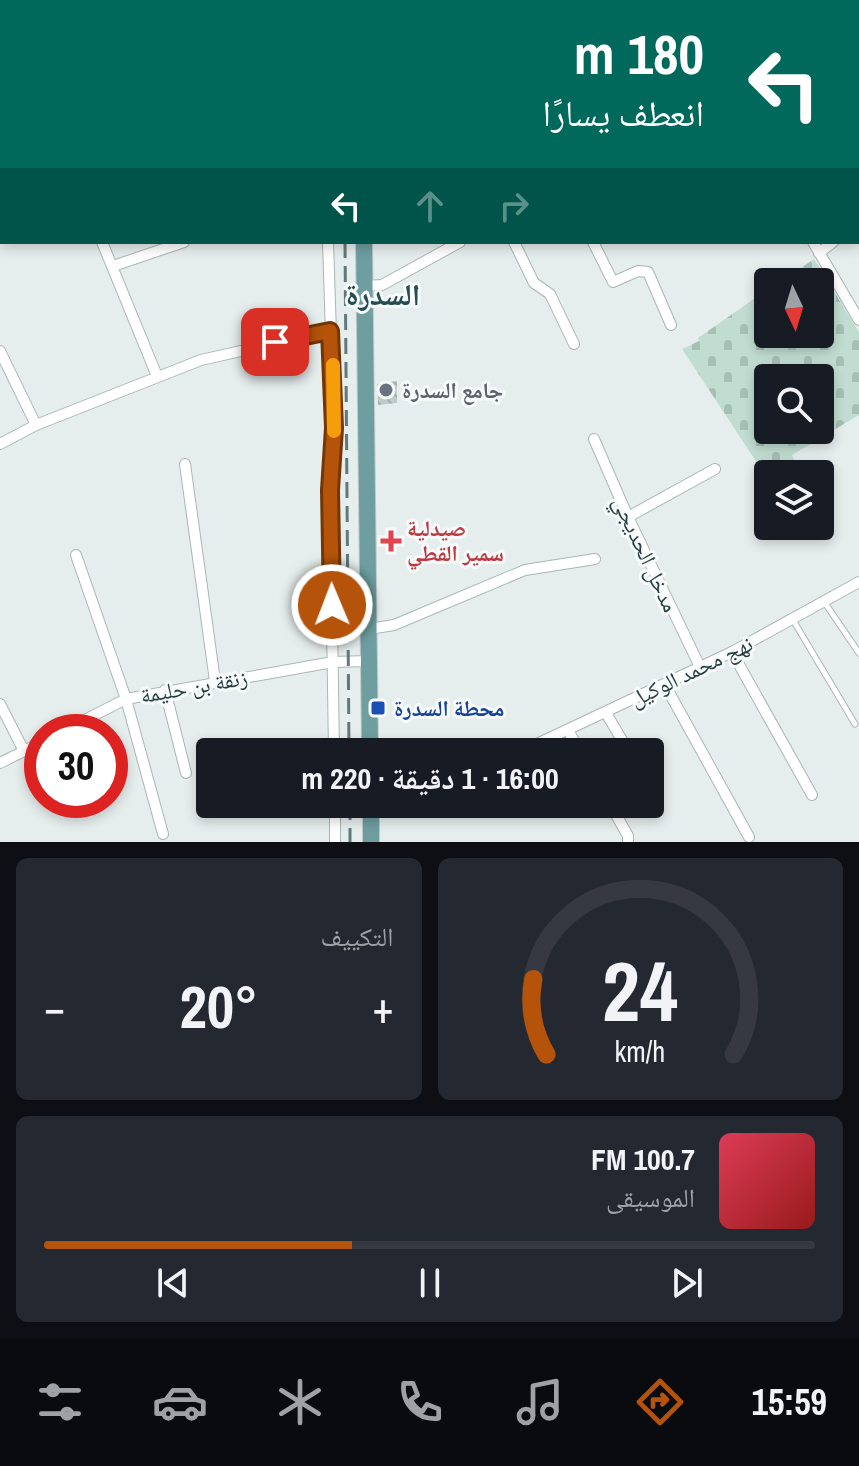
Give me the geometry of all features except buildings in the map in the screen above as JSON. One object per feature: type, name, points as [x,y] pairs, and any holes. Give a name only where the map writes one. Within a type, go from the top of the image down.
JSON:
[{"type":"main road","points":[[364,244],[370,738]]},
{"type":"main road","points":[[371,818],[371,842]]},
{"type":"street","points":[[103,244],[157,376]]},
{"type":"street","points":[[113,266],[178,244]]},
{"type":"street","points":[[328,244],[334,408],[330,490],[334,738]]},
{"type":"street","points":[[365,286],[382,285],[456,244]]},
{"type":"street","points":[[515,244],[534,283],[550,294],[574,344]]},
{"type":"street","points":[[594,244],[613,282],[638,271],[648,272],[671,325]]},
{"type":"street","points":[[814,244],[859,320]]},
{"type":"street","points":[[819,253],[830,244]]},
{"type":"street","points":[[0,444],[36,425],[201,360],[330,331]]},
{"type":"street","points":[[0,351],[36,425]]},
{"type":"street","name":"مدخل الحديجي","points":[[594,439],[700,667]]},
{"type":"street","points":[[185,464],[215,681]]},
{"type":"street","points":[[628,517],[715,469]]},
{"type":"street","points":[[76,555],[126,699],[163,834]]},
{"type":"street","points":[[369,629],[394,625],[525,570],[595,559]]},
{"type":"street","name":"نهج محمد الوكيل","points":[[551,738],[732,652],[859,582]]},
{"type":"street","points":[[732,652],[812,795]]},
{"type":"street","name":"زنقة بن حليمة","points":[[96,714],[126,699],[165,690],[333,662],[369,661]]},
{"type":"street","points":[[665,685],[749,837]]},
{"type":"street","points":[[165,690],[186,773]]},
{"type":"street","points":[[0,704],[24,751],[0,763]]},
{"type":"street","points":[[606,713],[621,738]]},
{"type":"street","points":[[568,730],[572,738]]},
{"type":"street","points":[[335,818],[335,842]]},
{"type":"street","points":[[618,818],[628,842]]},
{"type":"lane","points":[[825,603],[859,653]]},
{"type":"lane","points":[[793,620],[855,724]]},
{"type":"green space","points":[[814,259],[820,268],[801,268]]},
{"type":"green space","points":[[834,291],[859,332],[859,415],[834,430],[834,364],[754,364],[754,444],[810,444],[792,455],[794,460],[755,460],[682,349],[699,341],[698,338],[754,299],[754,348],[834,348]]},
{"type":"railway","points":[[345,244],[349,738]]},
{"type":"railway","points":[[350,818],[350,842]]},
{"type":"slow traffic","points":[[333,365],[334,431]]},
{"type":"place","name":"جامع السدرة","points":[[386,390]]},
{"type":"place","name":"صيدلية سمير القطي","points":[[391,541]]},
{"type":"place","name":"محطة السدرة","points":[[378,708]]},
{"type":"district","name":"السدرة","points":[[383,294]]},
{"type":"route","points":[[275,342],[330,331],[334,428],[330,490],[332,605]]}]
